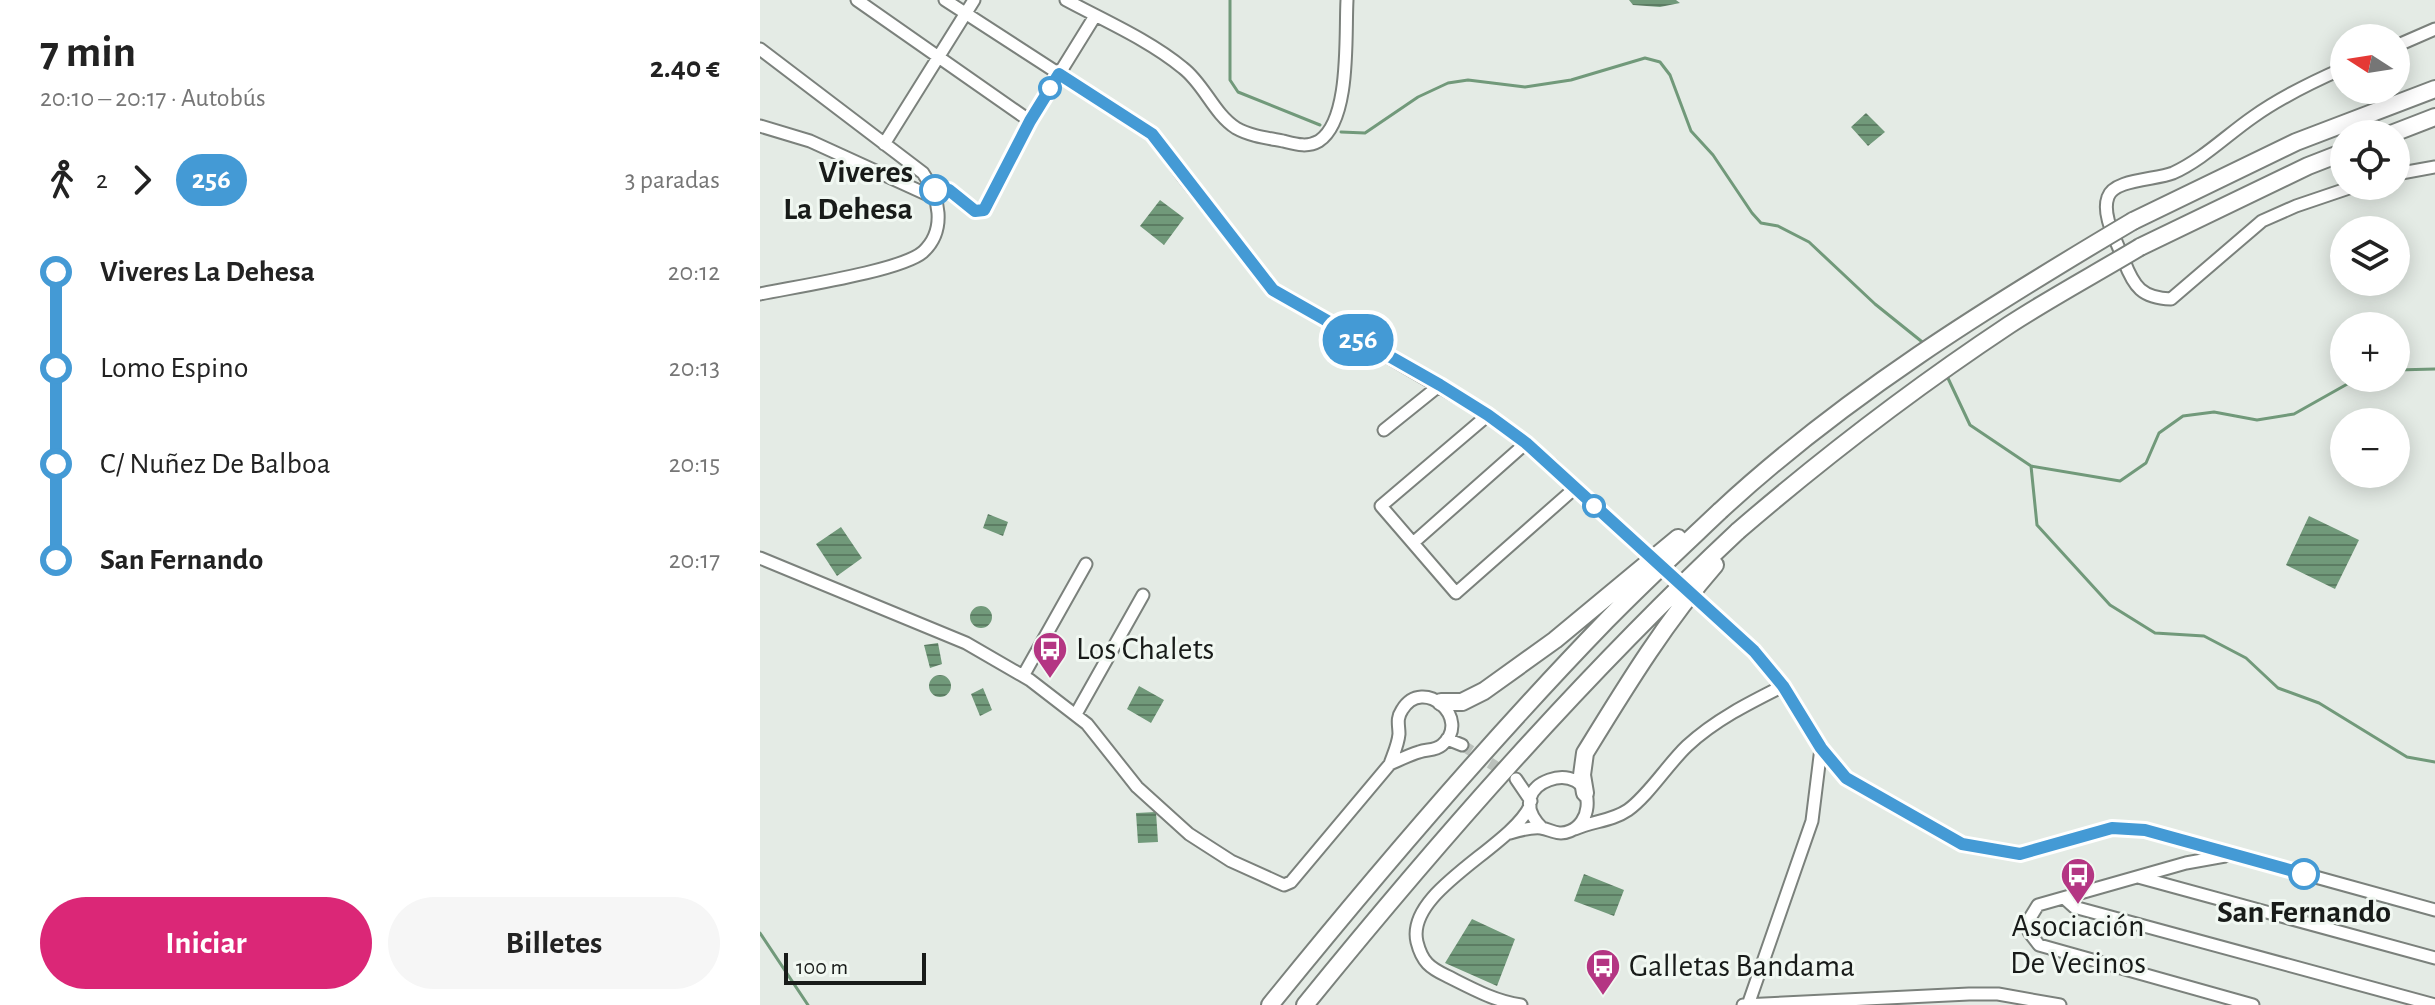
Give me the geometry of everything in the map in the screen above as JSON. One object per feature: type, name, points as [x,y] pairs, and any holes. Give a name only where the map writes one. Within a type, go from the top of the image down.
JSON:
[{"type":"highway","points":[[1441,702],[1462,702],[1484,691],[1555,640],[1797,444],[1996,302],[2133,221],[2296,142],[2435,89]]},
{"type":"highway","points":[[2410,127],[2435,117]]},
{"type":"highway","points":[[1305,1005],[1387,904],[1536,735],[1650,614],[1818,462],[2011,324],[2140,247],[2330,157]]},
{"type":"highway","points":[[1270,1005],[1365,889],[1492,743],[1718,508]]},
{"type":"highway","points":[[1586,797],[1582,775],[1585,753],[1687,597],[1743,532]]},
{"type":"street","points":[[857,0],[1030,121]]},
{"type":"street","points":[[945,0],[1152,134],[1273,290],[1488,415],[1526,443],[1635,544]]},
{"type":"street","points":[[884,144],[974,0]]},
{"type":"street","points":[[1066,0],[1183,67],[1200,83],[1234,127],[1250,134],[1302,145],[1318,141],[1338,115],[1342,97],[1347,0]]},
{"type":"street","points":[[760,126],[810,141],[936,194],[949,190],[975,211],[984,210],[1030,121],[1095,16]]},
{"type":"street","points":[[2410,40],[2435,29]]},
{"type":"street","points":[[760,49],[923,173],[936,194],[936,232],[924,251],[912,259],[890,267],[760,294]]},
{"type":"street","points":[[2330,74],[2256,114],[2177,171],[2158,178],[2118,184],[2108,195],[2106,211],[2139,290],[2154,298],[2171,299],[2262,221],[2330,194]]},
{"type":"street","points":[[2410,171],[2435,167]]},
{"type":"street","points":[[1384,430],[1440,385]]},
{"type":"street","points":[[1488,415],[1381,506],[1456,593],[1575,488]]},
{"type":"street","points":[[1413,543],[1526,443]]},
{"type":"street","points":[[760,558],[966,643],[1023,676],[1076,714],[1137,787],[1189,834],[1231,861],[1284,885],[1291,882],[1390,764],[1399,733],[1399,716],[1409,702],[1425,697],[1441,702],[1452,723],[1447,739],[1436,748],[1390,764]]},
{"type":"street","points":[[1023,676],[1086,564]]},
{"type":"street","points":[[1076,714],[1143,595]]},
{"type":"street","points":[[1698,600],[1754,651],[1783,686],[1821,748],[1846,778],[1962,844],[2020,854],[2112,828],[2145,830],[2435,910]]},
{"type":"street","points":[[1764,696],[1769,670]]},
{"type":"street","points":[[1508,834],[1542,828],[1559,834],[1616,816],[1638,801],[1689,743],[1712,726],[1783,686]]},
{"type":"street","points":[[1764,696],[1793,704]]},
{"type":"street","points":[[1399,733],[1407,745],[1421,751]]},
{"type":"street","points":[[1447,739],[1462,745]]},
{"type":"street","points":[[1821,748],[1812,821],[1746,1005],[1969,994],[1998,994],[2060,1005]]},
{"type":"street","points":[[1521,1005],[1488,997],[1427,966],[1415,933],[1423,909],[1460,872],[1524,819],[1541,783],[1549,778],[1566,777],[1580,786],[1593,808],[1616,816]]},
{"type":"street","points":[[1541,783],[1516,779],[1530,803],[1536,822],[1542,828]]},
{"type":"street","points":[[1575,829],[1585,816],[1586,797]]},
{"type":"street","points":[[2229,855],[2186,863],[2038,905],[2030,918],[2029,932],[2039,945],[2253,1005]]},
{"type":"street","points":[[2138,877],[2435,958]]},
{"type":"street","points":[[2064,898],[2074,907],[2435,1005]]},
{"type":"shaded area","points":[[1629,0],[1676,0],[1680,3],[1660,7],[1633,5]]},
{"type":"shaded area","points":[[1866,113],[1885,132],[1868,146],[1851,127]]},
{"type":"shaded area","points":[[1160,200],[1184,218],[1164,245],[1140,226]]},
{"type":"shaded area","points":[[988,514],[1008,522],[1003,536],[983,528]]},
{"type":"shaded area","points":[[2309,516],[2359,540],[2335,589],[2286,565]]},
{"type":"shaded area","points":[[841,527],[862,558],[837,576],[816,544]]},
{"type":"shaded area","points":[[981,606],[989,609],[992,617],[989,625],[981,628],[973,625],[970,617],[973,609]]},
{"type":"shaded area","points":[[938,643],[942,664],[930,668],[924,645]]},
{"type":"shaded area","points":[[940,675],[948,678],[951,686],[948,694],[940,697],[932,694],[929,686],[932,678]]},
{"type":"shaded area","points":[[1139,686],[1164,700],[1151,723],[1127,709]]},
{"type":"shaded area","points":[[983,688],[992,710],[980,716],[971,694]]},
{"type":"shaded area","points":[[1156,812],[1158,842],[1138,843],[1136,813]]},
{"type":"shaded area","points":[[1584,874],[1624,890],[1614,916],[1574,901]]},
{"type":"shaded area","points":[[1472,919],[1515,939],[1497,986],[1445,963]]},
{"type":"waterway","points":[[1230,0],[1230,80],[1238,92],[1320,125]]},
{"type":"waterway","points":[[1341,132],[1365,133],[1418,97],[1448,83],[1468,80],[1525,87],[1571,80],[1645,58],[1660,62],[1670,75],[1691,131],[1713,155],[1761,223],[1778,226],[1809,242],[1875,304],[1926,345]]},
{"type":"waterway","points":[[2410,370],[2435,369]]},
{"type":"waterway","points":[[1946,374],[1970,425],[2031,466],[2120,481],[2146,463],[2159,433],[2183,416],[2214,412],[2257,420],[2294,414],[2333,392]]},
{"type":"waterway","points":[[2031,466],[2037,525],[2110,605],[2155,633],[2204,636],[2246,658],[2278,688],[2319,703],[2407,757],[2435,762]]},
{"type":"waterway","points":[[760,933],[808,1005]]},
{"type":"tunnel","points":[[1635,544],[1686,589]]},
{"type":"tunnel","points":[[1462,745],[1509,775]]},
{"type":"bus line","name":"256","points":[[935,190],[949,190],[975,211],[984,210],[1030,121],[1059,74],[1152,134],[1273,290],[1488,415],[1552,465],[1754,651],[1783,686],[1821,748],[1846,778],[1962,844],[1989,851],[2020,854],[2112,828],[2145,830],[2304,874]]},
{"type":"place","name":"Viveres La Dehesa","points":[[935,190]]},
{"type":"place","name":"Los Chalets","points":[[1050,680]]},
{"type":"place","name":"San Fernando","points":[[2304,874]]},
{"type":"place","name":"Asociación De Vecinos","points":[[2078,906]]},
{"type":"place","name":"Galletas Bandama","points":[[1603,997]]}]
